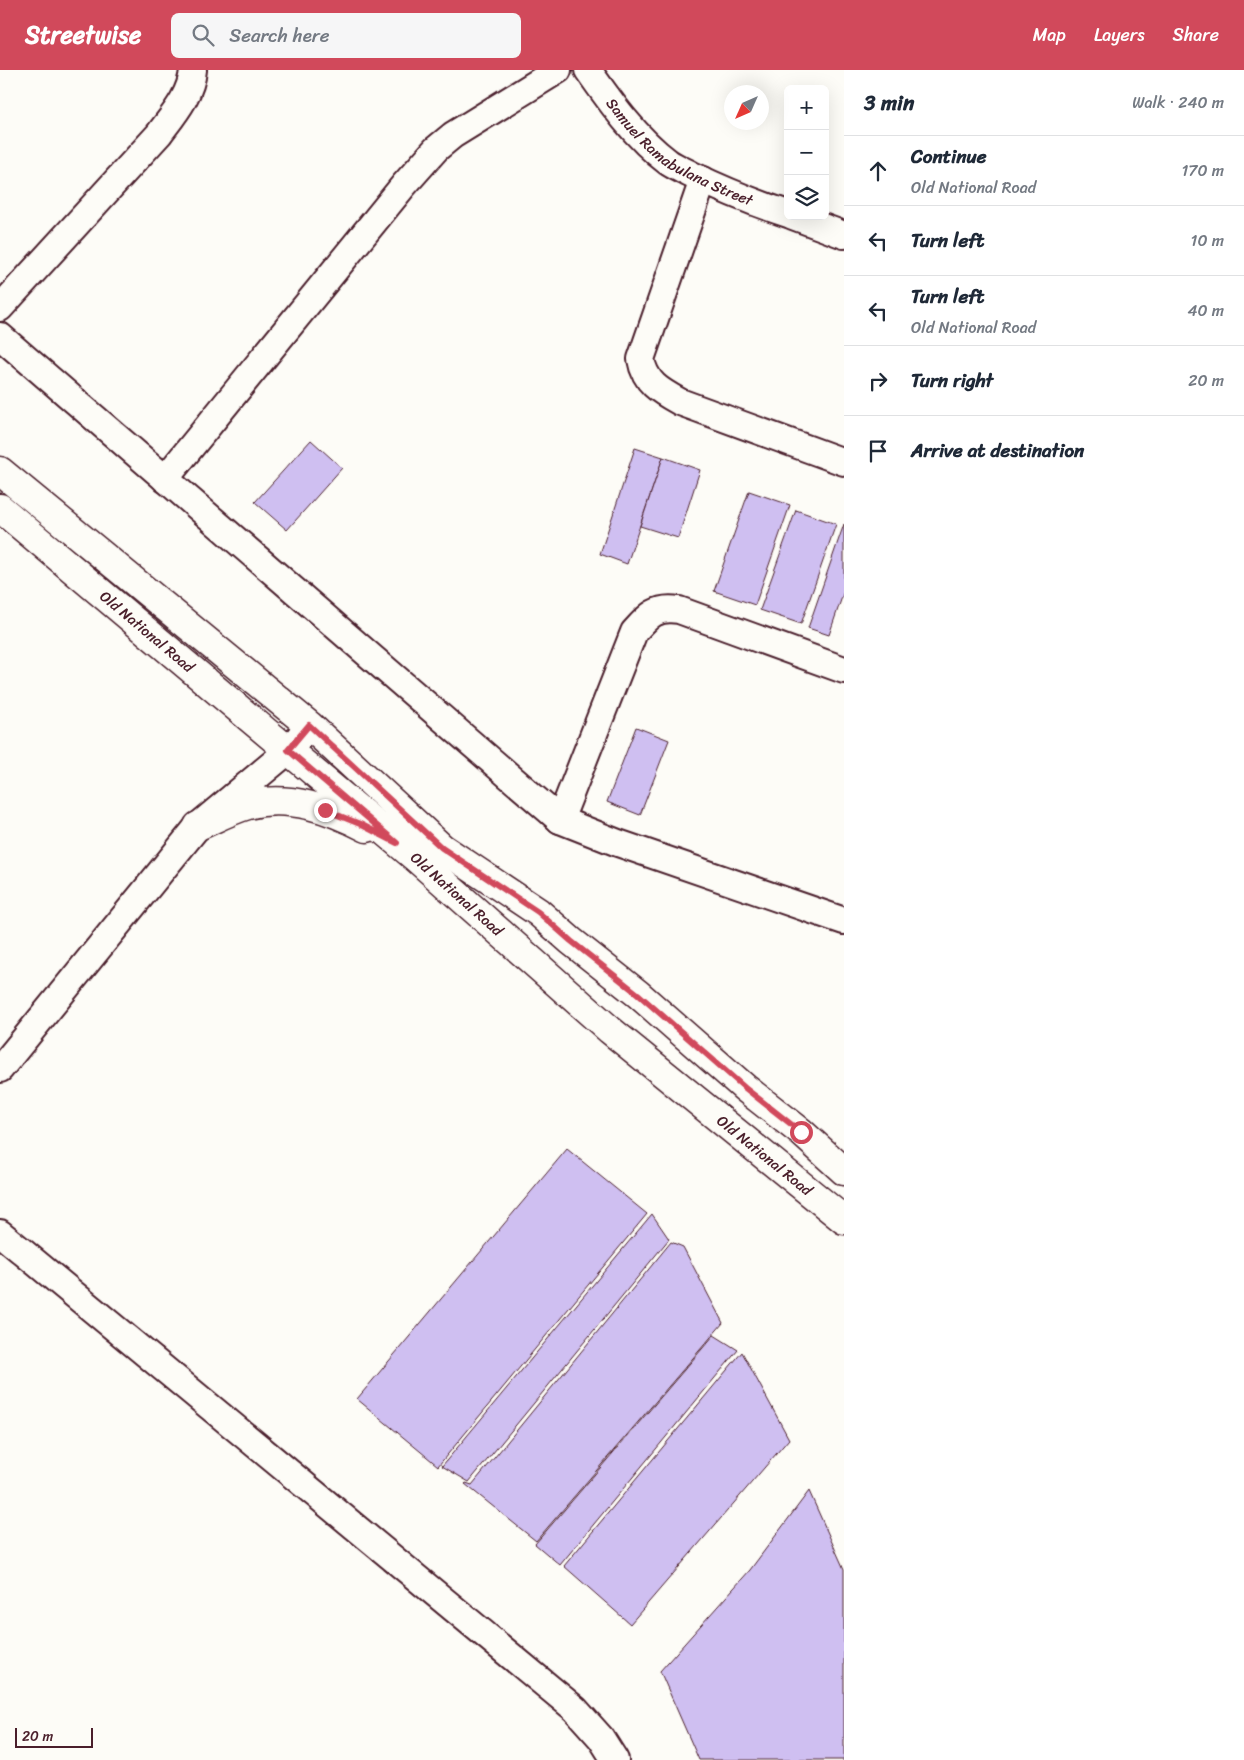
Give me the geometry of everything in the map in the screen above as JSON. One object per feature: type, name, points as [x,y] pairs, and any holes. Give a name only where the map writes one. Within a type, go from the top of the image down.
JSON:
[{"type":"main road","name":"Old National Road","points":[[0,471],[309,725],[442,848],[538,912],[571,941],[638,994],[745,1088],[801,1132],[844,1171]]},
{"type":"main road","name":"Old National Road","points":[[0,508],[397,843],[610,1030],[844,1220]]},
{"type":"main road","points":[[198,826],[250,804],[284,801],[302,802],[360,824],[397,843]]},
{"type":"street","points":[[0,308],[159,134],[179,108],[192,82],[193,70]]},
{"type":"street","points":[[165,479],[380,215],[436,150],[453,135],[558,70]]},
{"type":"street","name":"Samuel Ramabulana Street","points":[[588,70],[620,114],[669,163],[703,180],[784,213]]},
{"type":"street","points":[[703,180],[641,359],[643,370],[650,381],[662,392],[680,402],[844,462]]},
{"type":"street","points":[[804,220],[844,235]]},
{"type":"street","points":[[0,336],[560,820],[618,843],[844,921]]},
{"type":"street","points":[[560,820],[634,632],[645,618],[655,612],[667,608],[679,610],[844,670]]},
{"type":"street","points":[[0,1069],[198,826],[288,750],[309,725]]},
{"type":"street","points":[[0,1233],[576,1709],[601,1738],[616,1760]]},
{"type":"building","points":[[311,440],[342,468],[287,530],[255,502]]},
{"type":"building","points":[[635,448],[663,457],[627,564],[600,554]]},
{"type":"building","points":[[663,457],[700,470],[678,538],[640,526]]},
{"type":"building","points":[[749,491],[790,505],[755,605],[714,591]]},
{"type":"building","points":[[796,510],[836,524],[801,624],[760,610]]},
{"type":"building","points":[[844,524],[844,591],[829,635],[808,628]]},
{"type":"building","points":[[636,727],[669,740],[640,815],[607,802]]},
{"type":"building","points":[[567,1149],[647,1214],[438,1466],[357,1399]]},
{"type":"building","points":[[652,1214],[669,1239],[469,1482],[442,1466]]},
{"type":"building","points":[[671,1242],[683,1247],[723,1323],[536,1541],[465,1484],[472,1485]]},
{"type":"building","points":[[714,1335],[738,1350],[560,1565],[535,1544]]},
{"type":"building","points":[[742,1352],[789,1439],[630,1624],[564,1566]]},
{"type":"building","points":[[809,1491],[844,1569],[844,1760],[699,1760],[660,1671],[750,1570]]},
{"type":"route","points":[[325,810],[360,824],[397,843],[288,750],[309,725],[442,848],[538,912],[571,941],[638,994],[745,1088],[801,1132]]}]
